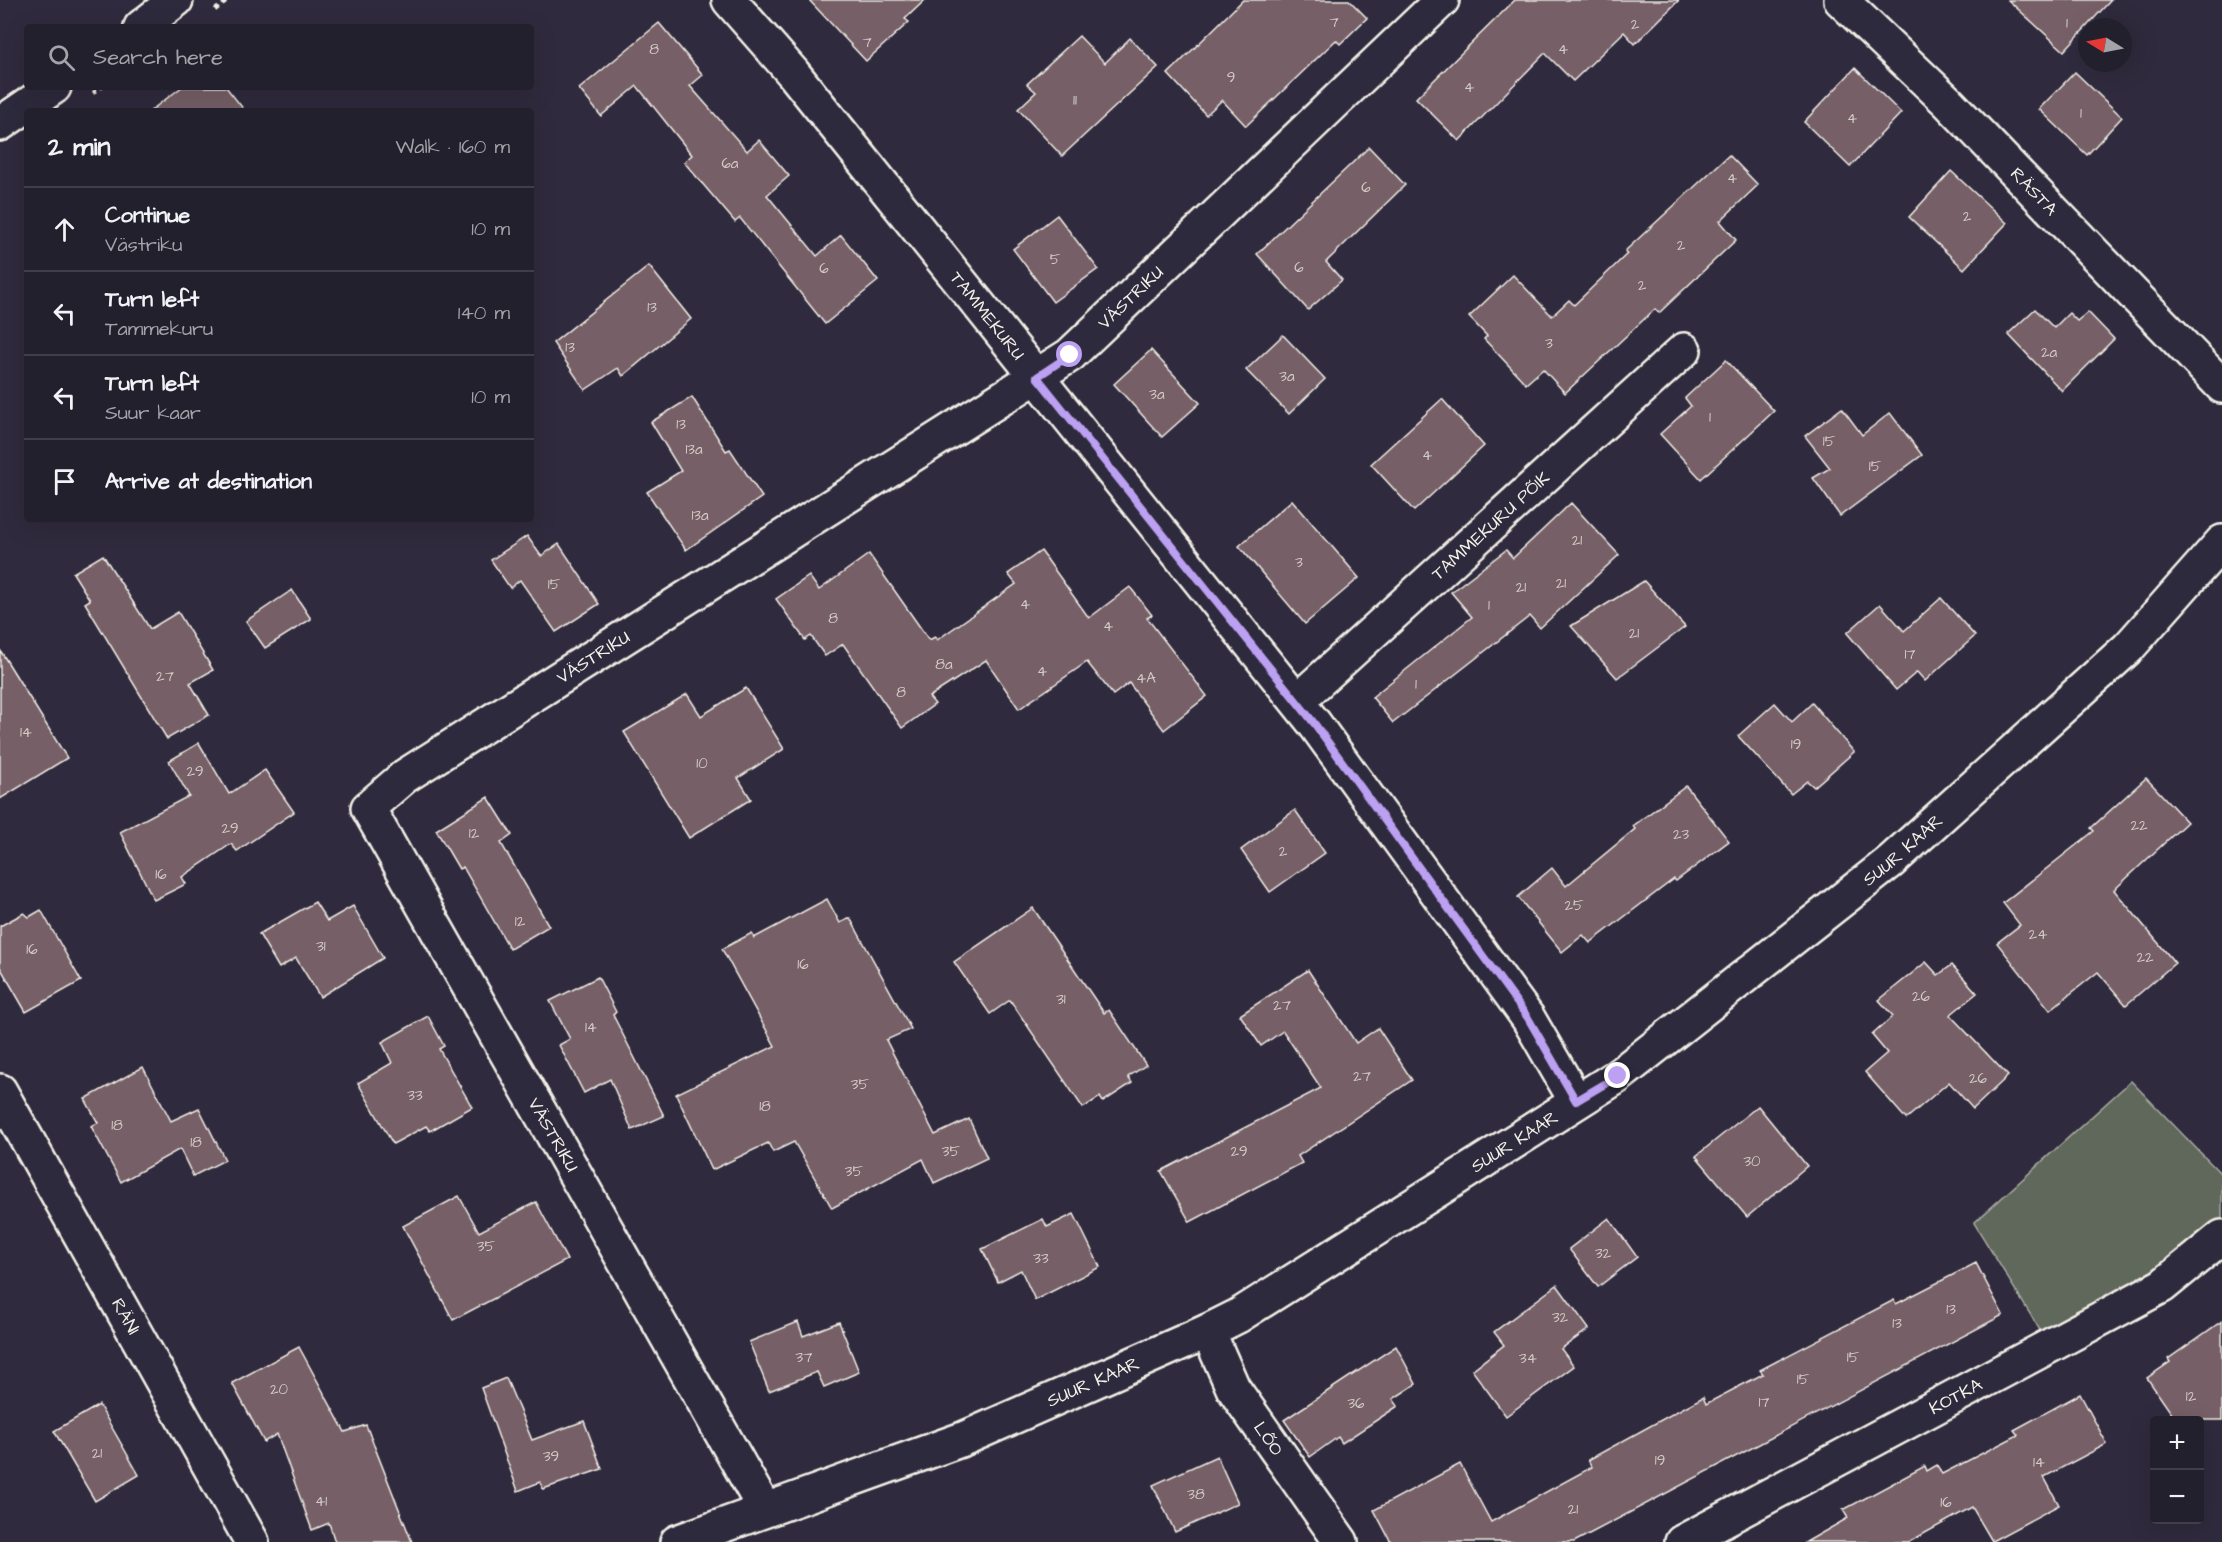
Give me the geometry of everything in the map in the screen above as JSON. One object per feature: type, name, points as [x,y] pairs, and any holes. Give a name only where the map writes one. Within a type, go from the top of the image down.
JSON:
[{"type":"street","points":[[145,24],[176,0]]},
{"type":"street","name":"TAMMEKURU","points":[[729,0],[800,82],[1297,701],[1528,1018],[1576,1101]]},
{"type":"street","name":"VÄSTRIKU","points":[[765,1510],[368,808],[414,770],[1070,355],[1443,0]]},
{"type":"street","name":"RÄSTA","points":[[1841,0],[1948,102],[2222,386]]},
{"type":"street","points":[[0,123],[50,90]]},
{"type":"street","name":"TAMMEKURU PÕIK","points":[[1297,701],[1684,350]]},
{"type":"street","name":"SUUR KAAR","points":[[677,1542],[963,1439],[1208,1331],[1238,1316],[1618,1076],[1890,862],[2128,648],[2222,542]]},
{"type":"street","name":"RÄNI","points":[[0,1091],[252,1542]]},
{"type":"street","name":"KOTKA","points":[[1682,1542],[2162,1286],[2222,1237]]},
{"type":"street","name":"LÕO","points":[[1208,1331],[1233,1388],[1341,1542]]},
{"type":"shaded area","points":[[2131,1081],[2222,1175],[2222,1240],[2054,1353],[1974,1223]]},
{"type":"building","points":[[809,0],[925,0],[905,19],[909,22],[866,61]]},
{"type":"building","points":[[1243,0],[1349,0],[1367,18],[1340,44],[1336,40],[1246,126],[1222,100],[1206,115],[1168,74]]},
{"type":"building","points":[[1515,0],[1679,0],[1635,44],[1624,32],[1573,81],[1545,53],[1459,141],[1416,98]]},
{"type":"building","points":[[2008,0],[2111,0],[2094,18],[2078,18],[2078,36],[2064,51]]},
{"type":"building","points":[[659,23],[703,75],[690,86],[747,151],[759,140],[789,176],[767,195],[817,256],[841,235],[878,281],[825,324],[740,218],[735,222],[684,162],[692,155],[637,86],[601,116],[579,89]]},
{"type":"building","points":[[1079,36],[1105,63],[1130,38],[1158,67],[1062,156],[1018,109],[1036,92],[1027,84]]},
{"type":"building","points":[[1855,68],[1901,113],[1850,167],[1804,122]]},
{"type":"building","points":[[2075,72],[2122,117],[2087,155],[2039,109]]},
{"type":"building","points":[[178,90],[228,90],[243,108],[154,108]]},
{"type":"building","points":[[1369,147],[1405,185],[1326,262],[1342,280],[1308,310],[1257,254]]},
{"type":"building","points":[[1729,155],[1758,185],[1720,221],[1736,240],[1659,313],[1655,309],[1565,393],[1543,369],[1526,384],[1484,339],[1487,336],[1469,317],[1513,275],[1552,316],[1569,300],[1574,305],[1627,254],[1625,251]]},
{"type":"building","points":[[1951,171],[2007,223],[1964,269],[1909,217]]},
{"type":"building","points":[[1057,215],[1098,269],[1053,302],[1013,249]]},
{"type":"building","points":[[649,266],[691,319],[623,376],[618,368],[585,390],[553,343]]},
{"type":"building","points":[[2035,309],[2054,328],[2069,313],[2077,321],[2088,312],[2114,339],[2062,391],[2008,334]]},
{"type":"building","points":[[1283,335],[1325,379],[1289,414],[1246,370]]},
{"type":"building","points":[[1151,350],[1200,403],[1162,437],[1114,384]]},
{"type":"building","points":[[1726,360],[1774,411],[1701,479],[1660,434],[1691,406],[1685,398]]},
{"type":"building","points":[[692,397],[726,451],[730,449],[762,497],[686,550],[647,492],[681,471],[651,422]]},
{"type":"building","points":[[1442,399],[1484,446],[1414,511],[1371,464]]},
{"type":"building","points":[[1842,408],[1862,435],[1890,413],[1922,455],[1840,516],[1813,478],[1830,468],[1805,436]]},
{"type":"building","points":[[1292,500],[1359,578],[1305,624],[1239,546]]},
{"type":"building","points":[[1571,503],[1619,555],[1540,628],[1530,616],[1393,723],[1372,697],[1472,617],[1451,592],[1506,550],[1513,558]]},
{"type":"building","points":[[527,536],[541,556],[559,544],[599,604],[556,632],[520,580],[510,588],[491,560]]},
{"type":"building","points":[[1041,551],[1089,618],[1130,587],[1152,615],[1147,618],[1207,696],[1164,730],[1129,683],[1113,695],[1087,662],[1019,709],[986,660],[929,697],[935,704],[902,728],[843,644],[825,656],[811,636],[805,640],[776,599],[809,576],[819,590],[869,554],[929,640],[935,637],[937,640],[1016,584],[1008,574]]},
{"type":"building","points":[[103,555],[150,629],[178,612],[213,670],[190,683],[209,715],[167,739],[85,603],[90,600],[73,573]]},
{"type":"building","points":[[1644,581],[1685,627],[1617,678],[1571,626]]},
{"type":"building","points":[[292,590],[311,619],[265,648],[246,621]]},
{"type":"building","points":[[1941,598],[1975,636],[1925,681],[1917,672],[1896,690],[1847,633],[1880,604],[1904,631]]},
{"type":"building","points":[[0,650],[67,758],[0,799]]},
{"type":"building","points":[[746,688],[784,749],[738,778],[751,799],[689,838],[624,732],[687,694],[701,716]]},
{"type":"building","points":[[1775,703],[1792,722],[1812,703],[1854,752],[1814,787],[1807,781],[1791,794],[1738,736]]},
{"type":"building","points":[[199,743],[229,794],[265,770],[294,812],[237,851],[231,844],[182,877],[186,884],[154,900],[120,832],[189,796],[169,761]]},
{"type":"building","points":[[2146,778],[2187,822],[2114,890],[2175,963],[2126,1005],[2098,972],[2050,1010],[1997,943],[2020,925],[2003,903],[2094,831],[2091,828]]},
{"type":"building","points":[[1686,786],[1729,841],[1676,881],[1674,879],[1590,943],[1583,935],[1562,952],[1518,897],[1552,868],[1566,886],[1635,829],[1633,826]]},
{"type":"building","points":[[488,797],[512,835],[501,843],[549,926],[510,949],[463,867],[459,869],[436,830]]},
{"type":"building","points":[[1295,810],[1325,853],[1270,892],[1241,850]]},
{"type":"building","points":[[827,899],[840,923],[850,918],[911,1029],[886,1040],[935,1135],[969,1119],[987,1158],[934,1183],[923,1159],[832,1208],[794,1142],[773,1152],[768,1143],[712,1170],[676,1094],[775,1046],[722,949],[752,933],[754,938]]},
{"type":"building","points":[[315,902],[327,921],[353,906],[383,958],[320,997],[296,958],[279,968],[259,934]]},
{"type":"building","points":[[1033,908],[1104,1013],[1109,1010],[1146,1065],[1128,1077],[1132,1083],[1103,1102],[1100,1097],[1083,1108],[1010,1000],[990,1014],[954,962]]},
{"type":"building","points":[[41,910],[81,981],[26,1012],[0,967],[0,926],[24,913],[29,917]]},
{"type":"building","points":[[1926,962],[1938,975],[1952,965],[1977,993],[1950,1015],[2008,1076],[1973,1109],[1949,1082],[1906,1119],[1865,1072],[1887,1053],[1872,1035],[1893,1016],[1879,1000]]},
{"type":"building","points":[[1308,970],[1356,1043],[1378,1028],[1412,1080],[1298,1156],[1302,1163],[1190,1222],[1161,1171],[1321,1088],[1283,1031],[1261,1046],[1240,1015]]},
{"type":"building","points":[[598,977],[616,1012],[613,1015],[664,1116],[632,1130],[610,1079],[584,1093],[559,1045],[570,1039],[550,1001]]},
{"type":"building","points":[[428,1016],[444,1046],[439,1049],[472,1107],[430,1131],[426,1126],[393,1144],[358,1083],[392,1063],[382,1042]]},
{"type":"building","points":[[143,1067],[171,1121],[199,1108],[225,1160],[193,1176],[180,1149],[121,1182],[91,1126],[98,1123],[85,1099]]},
{"type":"building","points":[[1758,1106],[1807,1166],[1747,1217],[1696,1156]]},
{"type":"building","points":[[459,1196],[479,1232],[536,1202],[567,1260],[453,1320],[403,1226]]},
{"type":"building","points":[[1074,1214],[1100,1267],[1035,1300],[1021,1270],[998,1282],[982,1249],[1043,1219],[1047,1227]]},
{"type":"building","points":[[1609,1218],[1637,1257],[1598,1287],[1569,1249]]},
{"type":"building","points":[[1976,1263],[2003,1315],[1574,1542],[1391,1542],[1374,1510],[1460,1464],[1491,1522],[1592,1467],[1588,1460],[1703,1397],[1706,1404],[1763,1374],[1760,1370],[1894,1300],[1896,1304]]},
{"type":"building","points":[[1557,1285],[1589,1329],[1561,1349],[1574,1366],[1506,1416],[1472,1370],[1504,1345],[1494,1332]]},
{"type":"building","points":[[2222,1321],[2222,1420],[2204,1420],[2204,1416],[2173,1416],[2147,1378],[2170,1362],[2168,1359]]},
{"type":"building","points":[[798,1322],[803,1336],[839,1322],[859,1372],[824,1387],[817,1372],[769,1391],[749,1342]]},
{"type":"building","points":[[1396,1346],[1416,1384],[1393,1399],[1398,1406],[1342,1443],[1338,1437],[1310,1457],[1284,1420]]},
{"type":"building","points":[[299,1347],[345,1432],[366,1425],[412,1542],[335,1542],[329,1523],[312,1530],[277,1434],[264,1442],[232,1383]]},
{"type":"building","points":[[506,1378],[532,1440],[584,1421],[602,1469],[543,1489],[540,1482],[518,1491],[481,1388]]},
{"type":"building","points":[[2080,1394],[2107,1444],[2044,1477],[2059,1505],[1992,1541],[1972,1507],[1909,1542],[1806,1542],[1848,1518],[1843,1510],[1925,1466],[1927,1471],[1937,1465],[1942,1474],[2018,1435],[2014,1430]]},
{"type":"building","points":[[99,1405],[139,1475],[95,1501],[54,1431]]},
{"type":"building","points":[[1217,1456],[1238,1503],[1175,1532],[1153,1485]]},
{"type":"route","points":[[1070,355],[1037,377],[1314,723],[1528,1018],[1547,1047],[1576,1101],[1618,1076]]}]
